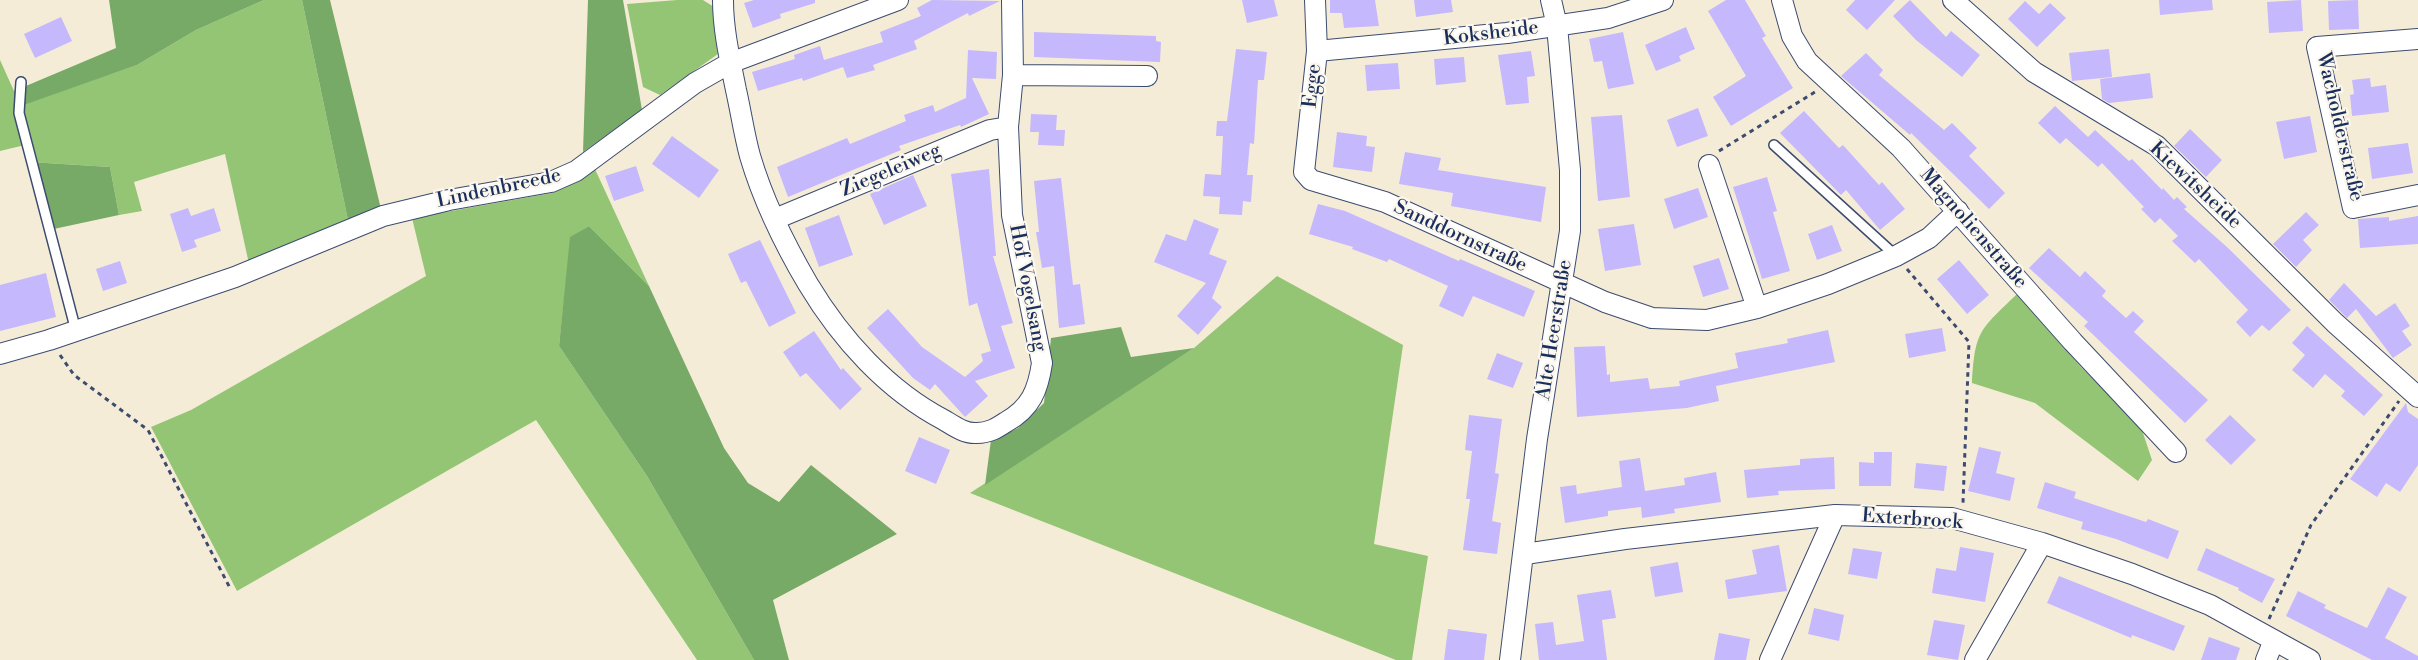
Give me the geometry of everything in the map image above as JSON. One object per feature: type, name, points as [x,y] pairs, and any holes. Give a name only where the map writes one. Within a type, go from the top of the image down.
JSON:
[{"type":"street","name":"Hof Vogelsang","points":[[723,0],[730,63],[751,157],[775,219],[808,284],[829,317],[862,357],[917,406],[961,429],[975,433],[991,431],[1014,418],[1039,386],[1042,363],[1012,214],[1008,127],[1013,75],[1012,0]]},
{"type":"street","name":"Lindenbreede","points":[[0,354],[49,340],[235,277],[383,216],[559,178],[576,171],[621,140],[695,82],[730,63],[898,0]]},
{"type":"street","name":"Egge","points":[[1304,172],[1317,51],[1315,0]]},
{"type":"street","name":"Alte Heerstraße","points":[[1510,660],[1544,391],[1564,283],[1570,231],[1570,170],[1557,26],[1551,0]]},
{"type":"street","name":"Magnolienstraße","points":[[1782,0],[1792,36],[1807,61],[1901,148],[2073,342],[2176,452]]},
{"type":"street","name":"Kiewitsheide","points":[[1953,0],[2034,72],[2157,146],[2335,323],[2413,394]]},
{"type":"street","name":"Koksheide","points":[[1317,51],[1484,36],[1557,26],[1608,18],[1653,2]]},
{"type":"street","name":"Wacholderstraße","points":[[2418,39],[2317,47],[2353,208],[2418,195]]},
{"type":"street","points":[[1013,75],[1147,76]]},
{"type":"street","name":"Ziegeleiweg","points":[[775,219],[990,130],[1008,127]]},
{"type":"street","points":[[1709,165],[1756,308]]},
{"type":"street","name":"Sanddornstraße","points":[[1304,172],[1311,180],[1385,202],[1490,252],[1605,302],[1652,318],[1707,320],[1756,308],[1828,284],[1896,256],[1929,238],[1958,211]]},
{"type":"street","points":[[1770,660],[1835,515]]},
{"type":"street","name":"Exterbrock","points":[[1525,554],[1657,535],[1835,515],[1962,521],[2042,543],[2132,574],[2200,602],[2310,660]]},
{"type":"street","points":[[1975,660],[2042,543]]},
{"type":"street","points":[[2266,660],[2268,637]]},
{"type":"lane","points":[[21,82],[19,113],[76,331]]},
{"type":"lane","points":[[1774,145],[1896,256]]},
{"type":"path","points":[[1709,165],[1719,151],[1830,83]]},
{"type":"path","points":[[1896,256],[1970,342],[1962,521]]},
{"type":"path","points":[[49,340],[74,375],[148,430],[230,588]]},
{"type":"path","points":[[2268,637],[2311,525],[2413,394]]},
{"type":"green space","points":[[109,0],[264,0],[196,30],[137,65],[15,108],[14,91],[116,48]]},
{"type":"green space","points":[[264,0],[302,0],[348,220],[249,264],[225,154],[134,182],[142,211],[119,215],[110,167],[30,162],[25,145],[0,151],[0,60],[14,91],[15,107],[137,65],[196,30]]},
{"type":"green space","points":[[302,0],[330,0],[381,209],[348,220]]},
{"type":"green space","points":[[588,0],[623,0],[642,110],[583,152]]},
{"type":"green space","points":[[703,0],[714,7],[718,54],[660,95],[643,87],[627,4]]},
{"type":"green space","points":[[30,162],[110,167],[119,215],[49,230]]},
{"type":"green space","points":[[594,167],[649,286],[589,226],[571,237],[559,346],[647,476],[754,660],[697,660],[536,420],[237,591],[151,427],[191,410],[426,276],[412,218],[552,193]]},
{"type":"green space","points":[[589,226],[649,286],[724,448],[748,483],[779,502],[811,465],[897,534],[773,600],[789,660],[754,660],[647,476],[559,346],[570,237]]},
{"type":"green space","points":[[1277,276],[1403,345],[1374,544],[1428,556],[1412,660],[1396,660],[970,493],[1194,348]]},
{"type":"green space","points":[[2017,294],[2080,366],[2141,427],[2152,460],[2138,481],[2035,403],[1972,383],[1975,352],[1982,332]]},
{"type":"green space","points":[[1121,327],[1131,357],[1194,348],[985,485],[991,440],[1018,428],[1044,403],[1051,338]]},
{"type":"building","points":[[754,0],[815,0],[815,3],[780,14],[781,18],[753,28],[744,3]]},
{"type":"building","points":[[932,0],[1000,1],[969,16],[968,13],[914,41],[917,49],[873,65],[875,70],[847,78],[843,67],[803,81],[802,78],[758,91],[752,72],[795,59],[794,55],[820,46],[824,60],[883,42],[880,32],[921,16],[917,8]]},
{"type":"building","points":[[1242,0],[1274,0],[1278,16],[1247,23]]},
{"type":"building","points":[[1330,0],[1375,0],[1379,26],[1344,28],[1342,13],[1330,13]]},
{"type":"building","points":[[1414,0],[1451,0],[1453,12],[1416,17]]},
{"type":"building","points":[[1726,0],[1745,0],[1766,36],[1762,38],[1793,88],[1731,126],[1713,97],[1746,76],[1708,11]]},
{"type":"building","points":[[1855,0],[1895,0],[1867,30],[1846,10]]},
{"type":"building","points":[[1910,0],[1946,37],[1951,31],[1980,55],[1962,77],[1916,40],[1893,16]]},
{"type":"building","points":[[2159,0],[2212,0],[2213,10],[2160,15]]},
{"type":"building","points":[[2301,0],[2303,31],[2269,33],[2267,2]]},
{"type":"building","points":[[2358,0],[2359,29],[2329,30],[2328,1]]},
{"type":"building","points":[[2025,1],[2039,14],[2050,3],[2066,18],[2037,47],[2008,19]]},
{"type":"building","points":[[61,17],[72,41],[35,58],[24,34]]},
{"type":"building","points":[[1686,27],[1695,49],[1679,56],[1681,61],[1656,71],[1645,45]]},
{"type":"building","points":[[1034,32],[1156,36],[1156,41],[1161,42],[1160,62],[1034,57]]},
{"type":"building","points":[[1623,32],[1634,84],[1608,89],[1602,61],[1594,62],[1589,39]]},
{"type":"building","points":[[1236,49],[1267,52],[1264,80],[1258,80],[1254,144],[1250,143],[1247,175],[1253,175],[1251,202],[1243,201],[1242,215],[1219,214],[1220,197],[1203,196],[1205,174],[1221,175],[1223,136],[1216,136],[1217,121],[1227,121]]},
{"type":"building","points":[[2109,49],[2112,77],[2072,81],[2069,53]]},
{"type":"building","points":[[968,50],[997,52],[996,79],[972,78],[989,114],[961,127],[960,125],[899,146],[901,150],[788,197],[777,167],[847,138],[850,144],[906,121],[904,115],[933,105],[935,112],[966,98]]},
{"type":"building","points":[[1531,51],[1535,76],[1527,77],[1529,103],[1506,105],[1498,55]]},
{"type":"building","points":[[1866,53],[1883,70],[1879,75],[1944,130],[1952,123],[1977,148],[1969,156],[2005,193],[1989,209],[1911,133],[1910,135],[1841,76]]},
{"type":"building","points":[[1464,57],[1466,82],[1436,85],[1434,59]]},
{"type":"building","points":[[1398,63],[1400,89],[1367,91],[1365,65]]},
{"type":"building","points":[[2150,73],[2153,98],[2109,103],[2102,99],[2100,79]]},
{"type":"building","points":[[2370,78],[2371,87],[2386,85],[2389,112],[2352,116],[2350,95],[2354,94],[2352,80]]},
{"type":"building","points":[[2055,106],[2088,137],[2095,130],[2129,161],[2132,159],[2174,200],[2177,197],[2187,207],[2184,209],[2227,247],[2291,310],[2269,331],[2262,325],[2250,337],[2236,322],[2248,310],[2199,259],[2195,263],[2172,241],[2178,236],[2160,218],[2155,223],[2141,209],[2144,207],[2102,163],[2098,167],[2066,138],[2060,144],[2038,123]]},
{"type":"building","points":[[1698,108],[1708,136],[1677,147],[1667,120]]},
{"type":"building","points":[[1804,111],[1839,148],[1843,145],[1879,185],[1882,182],[1905,209],[1880,230],[1846,190],[1841,195],[1780,133]]},
{"type":"building","points":[[1031,114],[1057,115],[1056,130],[1065,130],[1064,146],[1038,145],[1039,132],[1030,132]]},
{"type":"building","points":[[1622,115],[1630,197],[1598,201],[1591,117]]},
{"type":"building","points":[[2310,116],[2317,152],[2284,159],[2276,122]]},
{"type":"building","points":[[2190,129],[2222,160],[2206,177],[2174,146]]},
{"type":"building","points":[[1337,132],[1367,136],[1366,146],[1375,147],[1372,172],[1333,167]]},
{"type":"building","points":[[672,136],[719,170],[699,198],[652,164]]},
{"type":"building","points":[[2408,143],[2413,173],[2372,179],[2368,148]]},
{"type":"building","points":[[1405,152],[1441,158],[1438,170],[1546,187],[1541,222],[1451,206],[1453,193],[1399,184]]},
{"type":"building","points":[[636,166],[644,191],[614,201],[605,176]]},
{"type":"building","points":[[989,169],[996,256],[993,256],[1013,323],[1001,326],[1015,368],[975,381],[988,396],[965,417],[935,384],[930,390],[913,378],[867,328],[888,309],[922,347],[965,377],[983,361],[981,354],[991,351],[977,303],[969,306],[951,174]]},
{"type":"building","points":[[913,175],[927,206],[884,225],[870,194]]},
{"type":"building","points":[[1767,177],[1777,211],[1773,212],[1790,271],[1762,279],[1733,187]]},
{"type":"building","points":[[1061,178],[1073,285],[1080,284],[1085,324],[1059,328],[1054,266],[1042,268],[1036,232],[1039,232],[1034,181]]},
{"type":"building","points":[[1698,188],[1708,217],[1674,229],[1664,199]]},
{"type":"building","points":[[1318,204],[1345,211],[1459,261],[1460,259],[1535,291],[1524,317],[1473,296],[1463,317],[1439,306],[1448,286],[1389,259],[1387,262],[1352,249],[1353,247],[1309,234]]},
{"type":"building","points":[[188,208],[191,216],[214,208],[221,231],[194,240],[197,247],[182,252],[170,214]]},
{"type":"building","points":[[2306,212],[2319,225],[2303,240],[2312,250],[2296,267],[2273,244]]},
{"type":"building","points":[[839,215],[853,255],[819,267],[805,228]]},
{"type":"building","points":[[2418,216],[2418,244],[2360,248],[2358,219],[2389,217],[2389,221]]},
{"type":"building","points":[[1194,219],[1219,229],[1209,254],[1227,261],[1212,298],[1222,307],[1198,335],[1177,316],[1206,283],[1154,262],[1166,234],[1186,241]]},
{"type":"building","points":[[1634,224],[1641,265],[1605,271],[1598,229]]},
{"type":"building","points":[[1832,225],[1842,251],[1817,260],[1808,234]]},
{"type":"building","points":[[760,240],[796,313],[769,327],[746,281],[741,283],[728,254]]},
{"type":"building","points":[[2049,248],[2080,277],[2085,271],[2106,291],[2102,296],[2126,318],[2133,311],[2144,321],[2134,332],[2208,400],[2185,423],[2084,326],[2088,322],[2029,268]]},
{"type":"building","points":[[1719,258],[1729,289],[1703,297],[1693,266]]},
{"type":"building","points":[[1959,260],[1989,295],[1967,314],[1937,279]]},
{"type":"building","points":[[120,261],[127,283],[103,291],[96,269]]},
{"type":"building","points":[[46,273],[56,317],[0,331],[0,285]]},
{"type":"building","points":[[2344,283],[2376,316],[2395,303],[2410,326],[2402,331],[2412,345],[2393,358],[2356,309],[2347,318],[2329,300]]},
{"type":"building","points":[[2307,326],[2383,395],[2364,416],[2341,396],[2345,391],[2325,374],[2313,388],[2292,370],[2305,355],[2292,343]]},
{"type":"building","points":[[1942,328],[1946,351],[1909,358],[1905,334]]},
{"type":"building","points":[[1828,330],[1835,362],[1716,386],[1719,401],[1687,408],[1577,417],[1574,347],[1605,346],[1607,375],[1610,374],[1610,382],[1648,378],[1650,389],[1680,386],[1679,381],[1738,368],[1735,353],[1788,343],[1787,339]]},
{"type":"building","points":[[814,331],[841,370],[843,368],[862,389],[840,410],[806,373],[800,377],[783,352]]},
{"type":"building","points":[[1497,353],[1523,363],[1513,388],[1487,379]]},
{"type":"building","points":[[2406,403],[2408,412],[2418,419],[2418,465],[2400,492],[2386,483],[2377,497],[2350,479]]},
{"type":"building","points":[[1469,415],[1502,419],[1495,473],[1499,474],[1492,521],[1501,523],[1497,554],[1463,550],[1470,499],[1466,499],[1472,451],[1465,450]]},
{"type":"building","points":[[2230,415],[2256,440],[2231,465],[2205,440]]},
{"type":"building","points":[[919,437],[950,450],[936,484],[905,471]]},
{"type":"building","points":[[1979,447],[2001,452],[1996,473],[2015,478],[2010,501],[1968,491]]},
{"type":"building","points":[[1874,452],[1892,452],[1891,486],[1859,486],[1859,462],[1874,463]]},
{"type":"building","points":[[1834,457],[1835,489],[1778,491],[1779,495],[1747,498],[1744,470],[1800,465],[1800,459]]},
{"type":"building","points":[[1640,458],[1645,491],[1685,485],[1684,478],[1716,472],[1721,502],[1674,509],[1675,513],[1642,518],[1641,507],[1608,511],[1608,516],[1565,523],[1560,487],[1576,485],[1577,494],[1622,487],[1619,461]]},
{"type":"building","points":[[1916,463],[1947,466],[1944,491],[1914,488]]},
{"type":"building","points":[[2045,482],[2076,492],[2074,498],[2146,522],[2148,519],[2179,531],[2168,559],[2116,539],[2081,529],[2083,522],[2037,508]]},
{"type":"building","points":[[1779,545],[1787,591],[1728,599],[1725,580],[1757,574],[1752,550]]},
{"type":"building","points":[[1960,547],[1994,553],[1985,602],[1932,593],[1936,568],[1956,571]]},
{"type":"building","points":[[1853,548],[1882,552],[1877,579],[1848,574]]},
{"type":"building","points":[[2206,548],[2275,579],[2262,603],[2238,590],[2239,588],[2197,570]]},
{"type":"building","points":[[1678,562],[1683,592],[1655,597],[1650,567]]},
{"type":"building","points":[[2059,576],[2185,626],[2174,651],[2132,635],[2131,638],[2047,603]]},
{"type":"building","points":[[2388,587],[2407,597],[2385,638],[2418,656],[2418,660],[2372,660],[2286,616],[2298,591],[2326,605],[2324,608],[2367,628]]},
{"type":"building","points":[[1611,590],[1616,618],[1602,620],[1607,660],[1539,660],[1535,624],[1553,622],[1556,645],[1584,641],[1577,595]]},
{"type":"building","points":[[1814,608],[1844,615],[1839,641],[1808,634]]},
{"type":"building","points":[[1934,620],[1965,625],[1958,660],[1927,655]]},
{"type":"building","points":[[1448,629],[1487,634],[1484,660],[1444,660]]},
{"type":"building","points":[[1719,633],[1750,639],[1746,660],[1714,660]]},
{"type":"building","points":[[2209,637],[2240,648],[2236,660],[2201,660]]}]
